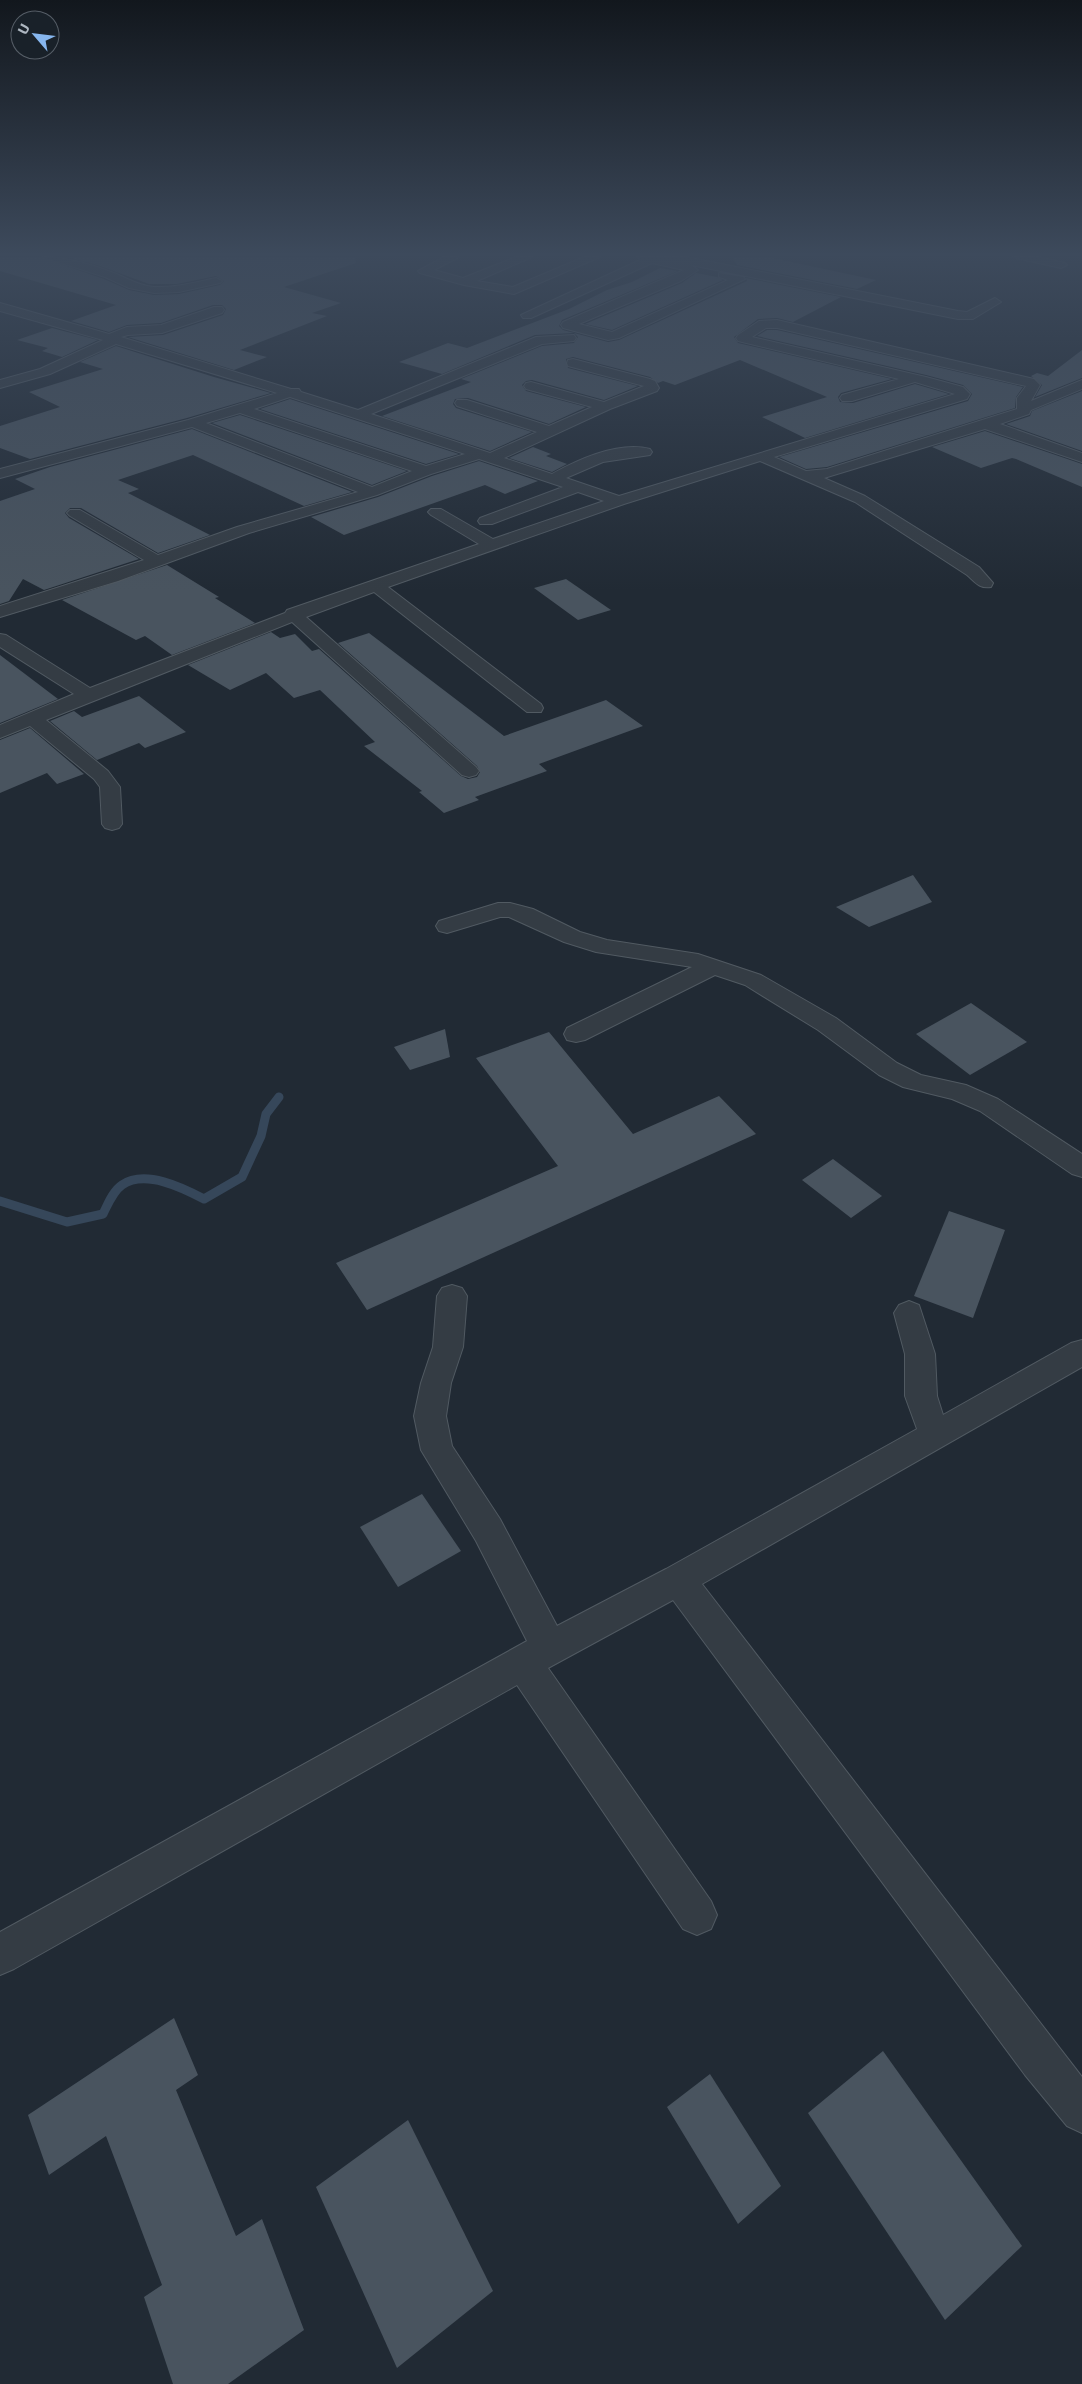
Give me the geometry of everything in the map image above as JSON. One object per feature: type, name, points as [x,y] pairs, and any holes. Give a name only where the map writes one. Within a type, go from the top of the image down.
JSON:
[{"type":"street","points":[[0,384],[50,368]]},
{"type":"street","points":[[214,368],[294,392],[620,501]]},
{"type":"street","points":[[360,414],[471,368]]},
{"type":"street","points":[[0,612],[157,561],[243,530],[372,492],[426,471],[485,456],[550,431],[605,406],[642,393],[652,386],[645,382],[593,368]]},
{"type":"street","points":[[0,732],[293,614],[375,585],[620,501],[964,394],[958,390],[872,368]]},
{"type":"street","points":[[969,368],[1029,382],[1034,385],[1024,398],[1025,408]]},
{"type":"street","points":[[847,398],[914,378]]},
{"type":"street","points":[[809,477],[829,473],[986,424],[1024,411],[1025,408],[1082,384]]},
{"type":"street","points":[[531,386],[605,406]]},
{"type":"street","points":[[0,474],[193,423],[294,392]]},
{"type":"street","points":[[462,403],[550,431]]},
{"type":"street","points":[[242,409],[426,471]]},
{"type":"street","points":[[193,423],[372,492]]},
{"type":"street","points":[[986,424],[1082,458]]},
{"type":"street","points":[[553,479],[604,455],[645,452]]},
{"type":"street","points":[[761,456],[860,499],[973,571],[985,583]]},
{"type":"street","points":[[486,521],[578,487]]},
{"type":"street","points":[[436,512],[492,544]]},
{"type":"street","points":[[75,513],[157,561]]},
{"type":"street","points":[[375,585],[534,708]]},
{"type":"street","points":[[293,614],[469,771]]},
{"type":"street","points":[[0,639],[88,695]]},
{"type":"street","points":[[32,718],[101,775],[110,787],[112,824]]},
{"type":"street","points":[[448,926],[498,910],[510,910],[525,914],[572,937],[604,947],[698,961],[753,980],[827,1024],[888,1069],[912,1081],[932,1087],[957,1091],[989,1105],[1082,1167]]},
{"type":"street","points":[[576,1034],[714,966]]},
{"type":"street","points":[[452,1296],[448,1347],[436,1383],[430,1416],[437,1450],[488,1530],[556,1709],[697,1915]]},
{"type":"street","points":[[908,1313],[920,1354],[921,1396],[934,1435]]},
{"type":"street","points":[[0,1955],[536,1656],[678,1580],[1082,1352]]},
{"type":"street","points":[[678,1580],[1040,2060],[1082,2111]]},
{"type":"building","points":[[101,368],[186,368],[271,393],[187,418],[30,459],[0,448],[0,426],[60,407],[29,392],[103,369]]},
{"type":"building","points":[[421,368],[456,368],[442,374]]},
{"type":"building","points":[[487,368],[569,368],[638,386],[604,400],[532,380],[526,381],[522,385],[526,391],[586,407],[549,424],[468,398],[455,399],[453,404],[456,408],[532,432],[490,451],[382,416],[471,382],[461,379]]},
{"type":"building","points":[[616,368],[719,368],[675,385],[663,381],[658,383],[650,377]]},
{"type":"building","points":[[759,368],[846,368],[892,379],[841,393],[838,397],[840,402],[853,403],[915,384],[949,394],[805,438],[762,417],[827,397]]},
{"type":"building","points":[[897,368],[942,368],[1023,387],[1016,397],[1015,408],[827,467],[806,469],[779,457],[968,401],[972,394],[963,385]]},
{"type":"building","points":[[1058,368],[1082,368],[1082,378],[1035,397],[1042,385],[1031,376],[1037,373],[1048,376]]},
{"type":"building","points":[[1082,391],[1082,451],[1006,424],[1030,416],[1032,411]]},
{"type":"building","points":[[290,399],[459,454],[426,464],[260,409]]},
{"type":"building","points":[[240,415],[407,471],[372,485],[212,423]]},
{"type":"building","points":[[192,429],[352,492],[304,506],[193,455],[118,480],[139,489],[128,493],[210,535],[158,553],[81,508],[70,508],[65,513],[69,518],[139,559],[44,590],[23,579],[9,601],[0,604],[0,501],[35,489],[15,479],[50,467]]},
{"type":"building","points":[[985,431],[1082,464],[1082,487],[1016,459],[1012,458],[981,468],[932,447]]},
{"type":"building","points":[[533,447],[551,454],[546,456],[567,464],[552,472],[509,458]]},
{"type":"building","points":[[479,461],[538,481],[505,494],[485,485],[344,535],[311,517],[378,497],[432,476]]},
{"type":"building","points":[[167,565],[219,597],[215,598],[255,623],[172,655],[145,636],[136,640],[62,600]]},
{"type":"building","points":[[566,579],[611,610],[578,620],[534,588]]},
{"type":"building","points":[[271,632],[280,638],[295,634],[312,651],[319,649],[461,776],[468,779],[477,777],[480,772],[477,766],[338,643],[369,633],[504,736],[606,700],[643,726],[539,764],[547,771],[475,797],[479,800],[444,813],[419,792],[422,791],[364,746],[375,742],[320,690],[294,698],[266,673],[230,690],[188,665]]},
{"type":"building","points":[[0,655],[58,699],[0,723]]},
{"type":"building","points":[[139,696],[186,732],[145,748],[139,743],[97,760],[50,721],[74,711],[82,717]]},
{"type":"building","points":[[30,728],[84,774],[57,784],[47,773],[0,793],[0,740]]},
{"type":"building","points":[[913,875],[932,902],[869,927],[836,907]]},
{"type":"building","points":[[971,1003],[1027,1042],[970,1075],[916,1034]]},
{"type":"building","points":[[445,1029],[450,1057],[410,1070],[394,1047]]},
{"type":"building","points":[[549,1032],[633,1134],[719,1096],[756,1134],[367,1310],[336,1263],[558,1166],[476,1058]]},
{"type":"building","points":[[833,1159],[882,1196],[851,1218],[802,1180]]},
{"type":"building","points":[[949,1211],[1005,1230],[973,1318],[914,1296]]},
{"type":"building","points":[[422,1494],[461,1551],[398,1587],[360,1527]]},
{"type":"building","points":[[174,2018],[198,2075],[176,2090],[236,2236],[262,2219],[304,2330],[228,2384],[173,2384],[144,2297],[162,2285],[106,2136],[49,2175],[28,2115]]},
{"type":"building","points":[[883,2051],[1022,2246],[945,2320],[808,2113]]},
{"type":"building","points":[[710,2074],[781,2186],[738,2224],[667,2107]]},
{"type":"building","points":[[408,2120],[493,2291],[397,2368],[316,2187]]},
{"type":"waterway","points":[[0,1201],[67,1222],[103,1214],[111,1198],[122,1185],[142,1179],[164,1182],[204,1199],[242,1177],[261,1136],[266,1114],[279,1097]]}]
